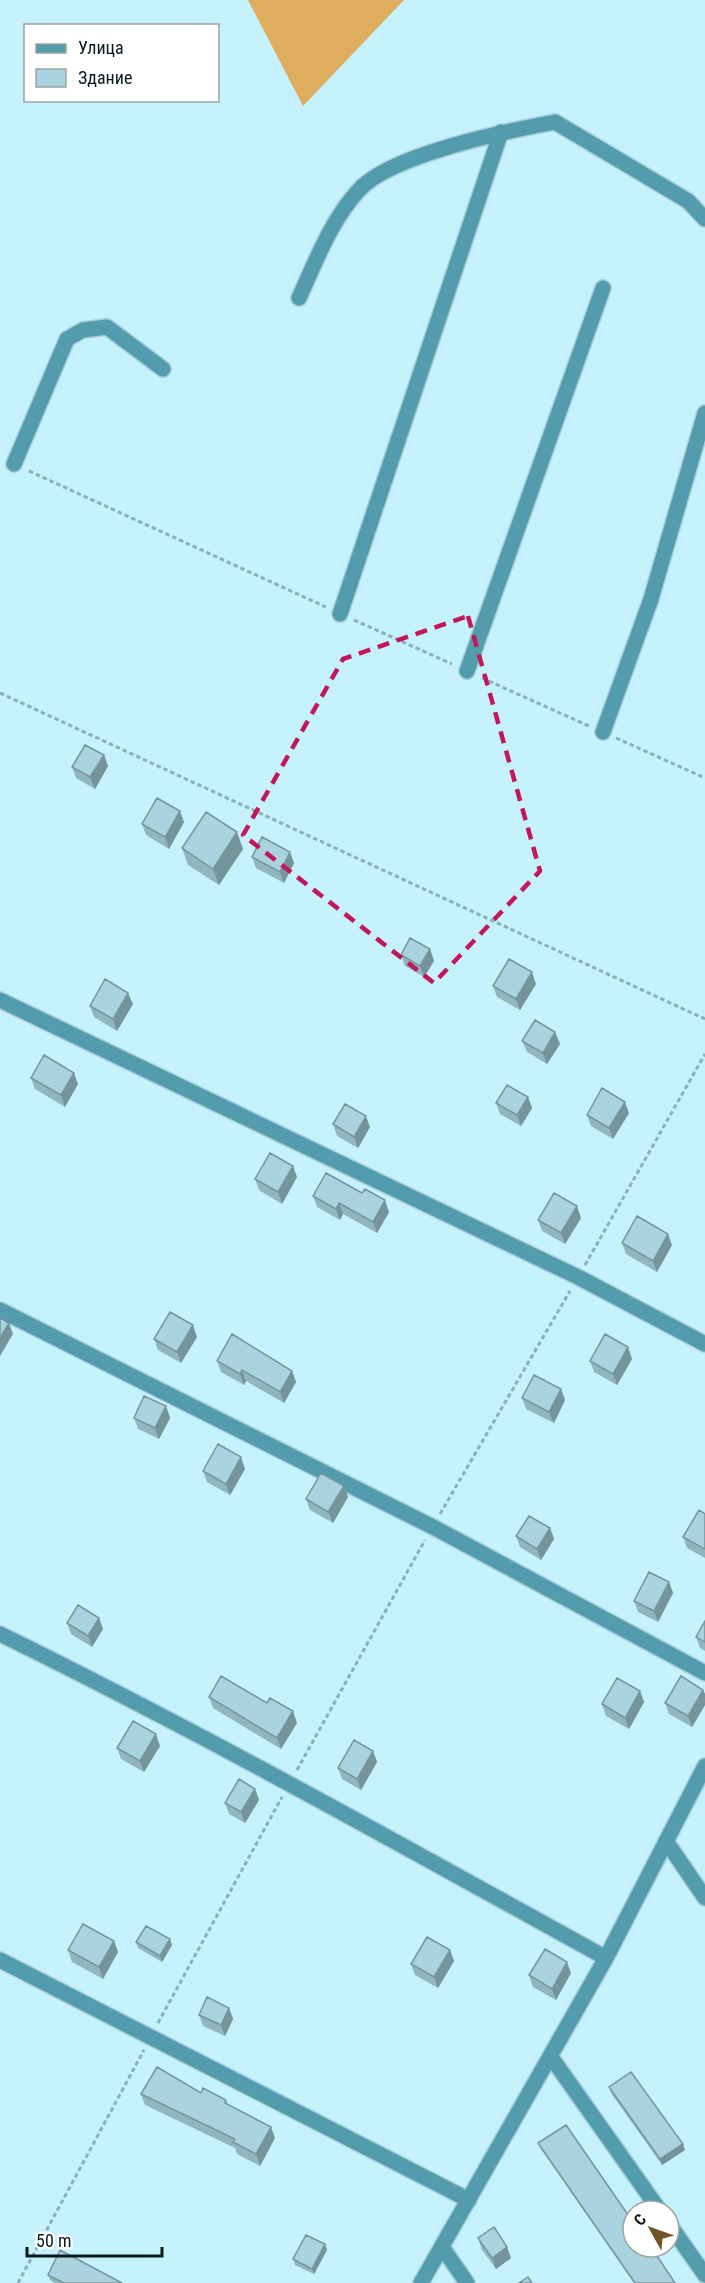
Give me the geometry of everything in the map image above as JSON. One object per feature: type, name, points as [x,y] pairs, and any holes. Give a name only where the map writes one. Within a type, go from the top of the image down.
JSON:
[{"type":"street","points":[[298,298],[327,236],[359,189],[390,167],[501,132],[555,122],[688,201],[705,219]]},
{"type":"street","points":[[340,614],[501,132]]},
{"type":"street","points":[[467,671],[603,288]]},
{"type":"street","points":[[14,464],[67,339],[83,330],[107,327],[163,369]]},
{"type":"street","points":[[603,732],[651,599],[705,413]]},
{"type":"street","points":[[0,1000],[578,1278],[705,1344]]},
{"type":"street","points":[[0,1310],[433,1527],[705,1673]]},
{"type":"street","points":[[0,1634],[110,1688],[290,1784],[606,1958]]},
{"type":"street","points":[[421,2283],[606,1958],[705,1766]]},
{"type":"street","points":[[666,1841],[705,1898]]},
{"type":"street","points":[[0,1960],[469,2200]]},
{"type":"street","points":[[551,2057],[652,2199]]},
{"type":"street","points":[[681,2241],[705,2275]]},
{"type":"street","points":[[442,2247],[466,2283]]},
{"type":"path","points":[[14,464],[705,778]]},
{"type":"path","points":[[0,693],[705,1019]]},
{"type":"path","points":[[18,2283],[151,2036],[433,1527],[705,1054]]},
{"type":"highlighted area","points":[[468,616],[540,871],[434,983],[243,835],[343,659]]},
{"type":"shaded area","points":[[248,0],[404,0],[303,106]]},
{"type":"building","points":[[85,745],[104,755],[90,777],[72,767]]},
{"type":"building","points":[[157,798],[180,811],[165,837],[142,824]]},
{"type":"building","points":[[206,812],[237,832],[213,869],[182,848]]},
{"type":"building","points":[[262,837],[290,852],[280,872],[252,857]]},
{"type":"building","points":[[410,938],[430,949],[420,966],[401,955]]},
{"type":"building","points":[[509,959],[532,972],[516,999],[493,986]]},
{"type":"building","points":[[105,979],[128,993],[113,1019],[90,1006]]},
{"type":"building","points":[[535,1020],[555,1032],[543,1053],[522,1041]]},
{"type":"building","points":[[44,1055],[74,1073],[61,1095],[31,1078]]},
{"type":"building","points":[[507,1085],[528,1097],[517,1115],[496,1103]]},
{"type":"building","points":[[602,1088],[625,1102],[609,1128],[587,1115]]},
{"type":"building","points":[[345,1104],[366,1116],[354,1137],[333,1124]]},
{"type":"building","points":[[270,1153],[293,1166],[278,1192],[255,1179]]},
{"type":"building","points":[[326,1173],[362,1193],[365,1189],[385,1200],[373,1222],[339,1203],[336,1209],[313,1196]]},
{"type":"building","points":[[554,1193],[577,1206],[561,1233],[538,1220]]},
{"type":"building","points":[[637,1216],[668,1234],[653,1261],[622,1243]]},
{"type":"building","points":[[170,1312],[193,1325],[177,1352],[154,1339]]},
{"type":"building","points":[[0,1318],[9,1323],[0,1338]]},
{"type":"building","points":[[232,1334],[292,1371],[280,1392],[242,1370],[240,1374],[217,1361]]},
{"type":"building","points":[[605,1334],[628,1347],[613,1374],[590,1361]]},
{"type":"building","points":[[534,1375],[561,1389],[549,1412],[522,1398]]},
{"type":"building","points":[[144,1396],[166,1406],[155,1428],[134,1418]]},
{"type":"building","points":[[218,1444],[241,1457],[226,1484],[203,1471]]},
{"type":"building","points":[[321,1473],[344,1486],[328,1512],[306,1499]]},
{"type":"building","points":[[699,1510],[705,1514],[705,1549],[683,1537]]},
{"type":"building","points":[[529,1516],[550,1528],[537,1549],[516,1536]]},
{"type":"building","points":[[649,1572],[669,1582],[654,1611],[634,1601]]},
{"type":"building","points":[[78,1605],[99,1618],[88,1636],[67,1623]]},
{"type":"building","points":[[705,1621],[705,1642],[696,1637]]},
{"type":"building","points":[[221,1676],[267,1703],[270,1698],[293,1711],[277,1738],[209,1697]]},
{"type":"building","points":[[681,1676],[703,1690],[688,1716],[665,1703]]},
{"type":"building","points":[[617,1678],[640,1691],[625,1718],[602,1704]]},
{"type":"building","points":[[133,1721],[156,1734],[140,1761],[117,1748]]},
{"type":"building","points":[[354,1740],[373,1751],[357,1779],[338,1768]]},
{"type":"building","points":[[239,1779],[255,1789],[241,1812],[225,1803]]},
{"type":"building","points":[[83,1924],[114,1941],[99,1967],[68,1950]]},
{"type":"building","points":[[146,1926],[170,1939],[160,1956],[136,1942]]},
{"type":"building","points":[[427,1937],[450,1950],[434,1977],[411,1964]]},
{"type":"building","points":[[545,1949],[567,1962],[552,1989],[529,1975]]},
{"type":"building","points":[[207,1997],[229,2008],[221,2025],[199,2015]]},
{"type":"building","points":[[157,2067],[201,2093],[203,2088],[226,2100],[225,2103],[271,2127],[256,2154],[233,2142],[235,2139],[141,2094]]},
{"type":"building","points":[[631,2072],[683,2144],[660,2159],[609,2087]]},
{"type":"building","points":[[566,2125],[621,2205],[621,2259],[659,2259],[675,2283],[635,2283],[538,2143]]},
{"type":"building","points":[[494,2227],[507,2247],[492,2258],[478,2238]]},
{"type":"building","points":[[306,2235],[325,2244],[312,2269],[293,2259]]},
{"type":"building","points":[[60,2250],[122,2283],[64,2283],[48,2275]]},
{"type":"building","points":[[528,2277],[532,2283],[519,2283]]}]
